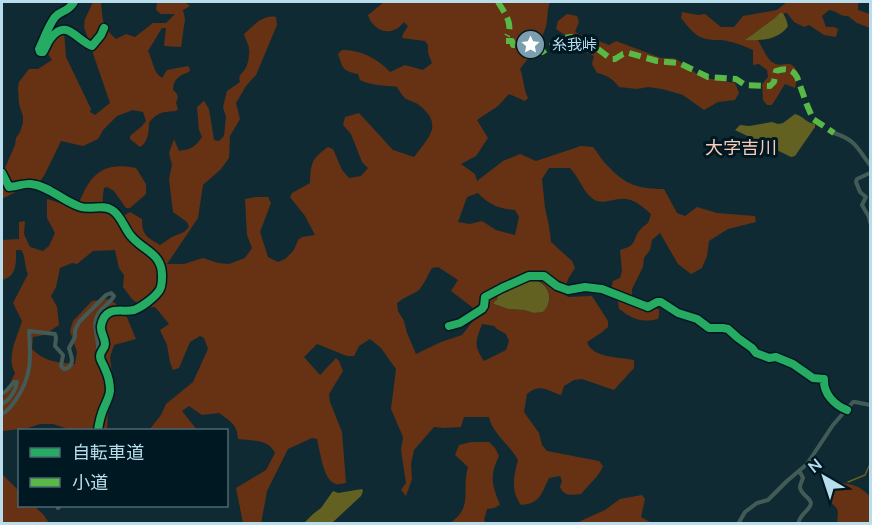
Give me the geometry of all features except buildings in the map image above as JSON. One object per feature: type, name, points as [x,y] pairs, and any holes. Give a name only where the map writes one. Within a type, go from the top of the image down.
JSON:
[{"type":"street","points":[[74,2],[66,11],[53,19],[39,49],[40,52],[43,52],[48,40],[59,30],[72,32],[86,44],[92,46],[104,28]]},
{"type":"street","points":[[834,133],[851,140],[870,165]]},
{"type":"street","points":[[2,173],[9,188],[29,184],[39,186],[78,206],[104,207],[113,210],[132,237],[160,263],[162,276],[159,291],[138,308],[130,311],[113,311],[101,324],[105,344],[100,355],[110,393],[100,416],[98,429]]},
{"type":"street","points":[[870,173],[857,179],[856,182],[860,192],[866,197],[862,205],[870,222]]},
{"type":"street","points":[[449,326],[460,323],[482,309],[485,297],[493,292],[529,276],[544,276],[557,286],[568,290],[585,287],[602,289],[648,307],[661,302],[678,313],[697,319],[709,328],[728,329],[756,353],[769,358],[776,357],[793,364],[813,378],[824,379],[824,388],[836,404],[846,410]]},
{"type":"street","points":[[2,414],[22,392],[28,378],[30,353],[28,331],[55,334],[56,346],[63,355],[61,366],[64,369],[68,368],[73,361],[69,348],[79,322],[106,295],[111,293],[114,296],[102,308],[95,320],[94,328],[98,347],[97,359],[103,364]]},
{"type":"street","points":[[2,394],[14,382],[17,382],[9,398],[2,404]]},
{"type":"street","points":[[738,524],[745,512],[757,503],[768,500],[800,472],[833,425],[853,402],[870,405]]},
{"type":"street","points":[[798,524],[800,517],[809,509],[811,503],[801,490],[803,478],[800,472]]},
{"type":"shaded area","points":[[93,2],[101,2],[104,22],[116,39],[126,34],[135,37],[153,23],[166,23],[175,14],[161,14],[156,10],[157,2],[185,2],[190,6],[183,10],[185,19],[181,47],[164,46],[166,28],[162,28],[148,51],[155,69],[162,78],[167,70],[188,66],[190,69],[174,83],[173,90],[178,95],[176,103],[178,109],[161,113],[152,119],[146,140],[140,147],[130,139],[130,136],[146,121],[143,112],[133,110],[117,116],[103,130],[98,139],[83,146],[61,141],[45,174],[34,190],[27,186],[2,199],[2,169],[5,168],[23,123],[19,104],[19,82],[29,69],[38,69],[52,60],[47,48],[55,36],[64,31],[66,57],[91,109],[90,112],[95,115],[110,103],[84,27]]},
{"type":"shaded area","points":[[384,2],[550,2],[544,31],[535,49],[520,69],[528,98],[525,101],[509,94],[498,106],[477,120],[488,138],[476,156],[461,164],[475,174],[477,181],[503,161],[520,154],[536,161],[581,146],[593,147],[620,178],[640,187],[664,189],[677,213],[685,216],[697,207],[717,213],[755,216],[756,222],[728,229],[709,241],[707,256],[702,268],[691,274],[678,264],[660,233],[652,240],[650,250],[644,258],[643,267],[632,289],[632,297],[635,306],[659,309],[659,316],[658,319],[641,320],[619,309],[618,301],[610,294],[613,281],[620,278],[622,271],[620,250],[632,244],[637,234],[648,223],[651,214],[630,200],[601,202],[593,199],[570,168],[549,168],[542,179],[551,242],[572,261],[575,268],[568,279],[564,293],[568,297],[592,296],[608,321],[608,327],[587,342],[594,351],[600,354],[634,360],[634,368],[614,390],[582,379],[574,380],[564,386],[561,395],[540,388],[527,394],[524,412],[539,433],[542,445],[547,451],[599,461],[603,466],[593,481],[581,494],[571,495],[566,494],[560,487],[562,481],[560,476],[549,478],[537,500],[521,505],[514,488],[518,460],[515,455],[494,428],[489,417],[464,417],[461,427],[434,427],[414,450],[411,464],[412,479],[406,496],[401,490],[406,483],[401,450],[403,437],[391,409],[396,369],[381,348],[370,339],[359,346],[354,356],[347,356],[317,344],[304,357],[320,375],[336,358],[343,371],[329,394],[342,432],[346,483],[337,484],[328,477],[317,439],[312,438],[288,449],[267,491],[261,524],[243,523],[236,488],[266,470],[275,453],[264,443],[238,439],[235,427],[219,413],[202,415],[189,406],[182,411],[196,429],[150,429],[166,404],[193,382],[208,349],[204,338],[200,336],[190,342],[179,368],[173,370],[167,345],[160,330],[169,324],[155,307],[143,308],[123,287],[124,275],[119,268],[115,250],[93,251],[77,264],[72,263],[60,268],[56,287],[51,296],[57,307],[59,325],[44,335],[33,337],[32,349],[46,359],[75,364],[77,352],[70,331],[73,321],[92,301],[108,299],[115,303],[126,315],[136,339],[114,345],[110,357],[114,390],[108,410],[107,429],[68,429],[53,424],[40,424],[3,431],[2,400],[15,373],[12,354],[22,321],[13,303],[28,274],[23,252],[16,250],[16,264],[13,273],[2,280],[2,240],[19,239],[19,222],[25,221],[24,234],[30,247],[43,251],[49,246],[55,233],[47,218],[47,199],[77,208],[91,180],[105,169],[124,166],[136,168],[146,184],[146,194],[130,208],[126,208],[114,191],[107,187],[104,188],[105,206],[115,215],[125,215],[130,212],[142,219],[146,235],[160,245],[184,232],[189,227],[187,222],[173,212],[169,179],[172,165],[169,153],[174,139],[179,151],[193,147],[202,137],[199,130],[197,107],[204,101],[209,109],[214,140],[219,141],[224,136],[226,117],[223,107],[227,91],[240,82],[240,76],[249,59],[249,47],[244,34],[258,21],[267,17],[276,17],[277,25],[256,75],[236,103],[240,119],[230,136],[229,158],[221,169],[203,185],[198,218],[167,264],[184,264],[203,258],[229,264],[245,258],[252,248],[247,235],[245,199],[256,197],[268,197],[271,203],[260,232],[268,257],[278,262],[285,259],[294,250],[298,240],[315,235],[305,216],[290,197],[292,193],[310,183],[315,158],[328,147],[333,149],[342,170],[349,178],[361,176],[368,168],[362,162],[351,134],[343,125],[345,117],[359,113],[393,150],[414,157],[432,131],[431,119],[427,112],[406,99],[397,87],[360,80],[358,74],[349,72],[341,63],[338,54],[342,50],[349,50],[374,59],[390,72],[405,65],[423,70],[432,63],[425,41],[402,38],[408,26],[404,22],[391,31],[383,31],[368,15]],"holes":[[[478,193],[494,205],[515,210],[519,217],[515,235],[496,230],[482,221],[470,224],[458,222],[467,197]],[[438,267],[458,280],[451,291],[472,307],[476,317],[462,335],[416,354],[398,311],[397,303],[419,290],[432,268]],[[540,281],[547,288],[549,296],[548,304],[543,312],[508,309],[494,304],[498,294],[513,287]],[[482,324],[494,326],[506,334],[509,341],[506,350],[484,361],[477,347]]]},
{"type":"shaded area","points":[[787,2],[859,2],[858,10],[870,14],[870,28],[857,23],[848,16],[829,10],[822,16],[826,27],[838,29],[836,37],[824,35],[809,25],[804,27],[794,22],[787,13],[780,14],[750,36],[746,40],[758,40],[772,62],[792,65],[798,73],[795,88],[785,84],[772,105],[767,105],[763,100],[762,84],[768,77],[767,70],[759,64],[753,65],[753,50],[729,41],[709,40],[698,36],[681,18],[682,12],[705,14],[721,27],[734,27],[743,16],[777,10]]},
{"type":"shaded area","points":[[783,13],[788,26],[784,31],[763,40],[745,40],[775,18]]},
{"type":"shaded area","points":[[567,14],[577,16],[579,22],[575,32],[579,34],[609,45],[616,41],[661,58],[673,58],[701,77],[735,83],[739,93],[735,100],[718,102],[704,110],[683,95],[662,89],[619,87],[610,78],[597,73],[592,64],[594,56],[573,46],[565,35],[556,29],[558,21]]},
{"type":"shaded area","points":[[795,114],[815,124],[815,127],[795,156],[791,157],[735,130],[740,125],[783,123]]},
{"type":"shaded area","points":[[536,280],[545,286],[549,294],[549,303],[543,312],[508,309],[494,304],[498,294]]},
{"type":"shaded area","points":[[489,442],[499,456],[493,480],[500,505],[487,509],[484,520],[486,523],[450,523],[462,511],[468,467],[455,455],[459,445]]},
{"type":"shaded area","points":[[2,474],[18,490],[18,507],[35,507],[49,523],[2,523]]},
{"type":"shaded area","points":[[834,482],[854,485],[870,496],[870,523],[837,523],[838,511],[829,502],[826,489]]},
{"type":"shaded area","points":[[362,489],[361,496],[332,523],[304,523],[321,508],[333,491],[338,493]]},
{"type":"shaded area","points":[[642,495],[645,499],[641,517],[652,523],[576,523],[605,510],[620,499]]},
{"type":"waterway","points":[[848,482],[865,475],[870,464]]},
{"type":"marked path","points":[[498,2],[509,23],[507,36]]},
{"type":"marked path","points":[[506,41],[512,41],[513,45],[525,45],[526,49],[529,47],[542,52],[558,44],[564,38],[571,37],[588,48],[598,49],[611,59],[629,53],[657,61],[679,63],[708,77],[736,79],[745,85],[770,86],[774,82],[776,71],[788,70],[797,77],[813,119],[834,133]]},
{"type":"cycle path","points":[[74,2],[57,15],[48,28],[39,49],[40,52],[43,52],[50,39],[61,30],[71,32],[92,46],[104,28]]},
{"type":"cycle path","points":[[2,173],[9,187],[38,185],[81,207],[105,207],[112,210],[118,215],[131,236],[156,257],[159,263],[162,284],[154,296],[137,309],[110,312],[103,319],[101,328],[105,344],[100,358],[108,377],[110,391],[98,429]]},
{"type":"cycle path","points":[[449,326],[460,323],[482,309],[485,297],[502,288],[529,276],[544,276],[557,286],[568,290],[585,287],[602,289],[648,307],[661,302],[678,313],[697,319],[709,328],[728,329],[756,353],[769,358],[776,357],[793,364],[813,378],[824,379],[825,389],[830,398],[847,410]]},
{"type":"place","name":"糸我峠","points":[[531,45]]},
{"type":"district","name":"大字吉川","points":[[741,148]]}]
